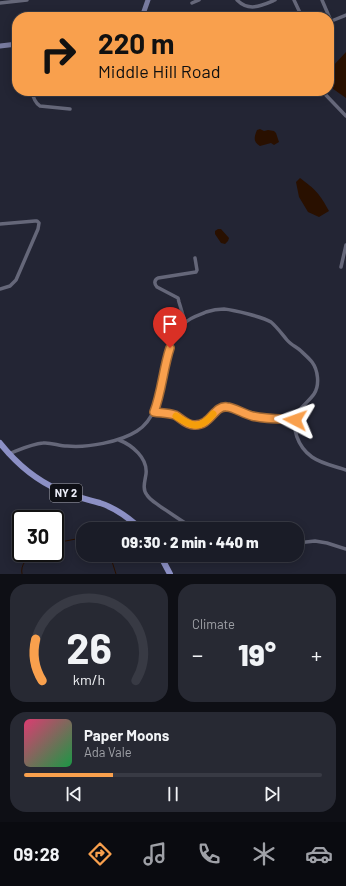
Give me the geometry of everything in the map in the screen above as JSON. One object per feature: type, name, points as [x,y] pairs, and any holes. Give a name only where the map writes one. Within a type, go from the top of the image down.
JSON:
[{"type":"main road","name":"NY 2","points":[[0,443],[8,454],[31,474],[44,482],[59,490],[113,508],[133,522]]},
{"type":"main road","points":[[164,562],[170,574]]},
{"type":"street","points":[[0,3],[27,0]]},
{"type":"street","points":[[144,12],[148,0]]},
{"type":"street","points":[[192,3],[199,0]]},
{"type":"street","points":[[237,0],[244,6],[251,7],[275,0]]},
{"type":"street","points":[[294,0],[300,12]]},
{"type":"street","points":[[322,0],[326,12]]},
{"type":"street","points":[[334,20],[346,15]]},
{"type":"street","points":[[0,46],[12,45]]},
{"type":"street","points":[[33,96],[36,104],[40,106],[70,109]]},
{"type":"street","points":[[327,96],[346,116]]},
{"type":"street","points":[[0,224],[35,221],[39,223],[16,280],[10,286],[0,289]]},
{"type":"street","points":[[341,267],[346,245]]},
{"type":"street","points":[[185,322],[178,298],[157,287],[154,282],[158,278],[196,272],[197,265],[195,258]]},
{"type":"street","points":[[8,454],[41,443],[67,446],[102,444],[130,436],[139,430],[150,419],[154,412],[158,401],[170,348],[185,322],[208,311],[225,309],[264,319],[270,322],[288,341],[312,361],[317,374],[318,382],[315,393],[301,407],[295,420],[297,436],[304,450],[315,459],[328,465],[346,470]]},
{"type":"street","points":[[154,412],[177,416],[190,425],[206,422],[215,412],[224,406],[253,416],[295,420]]},
{"type":"street","points":[[119,440],[130,446],[143,459],[146,470],[144,488],[147,495],[184,522]]},
{"type":"street","points":[[304,542],[315,541],[327,543],[346,549]]},
{"type":"shaded area","points":[[346,52],[346,98],[334,90],[334,65]]},
{"type":"shaded area","points":[[260,129],[264,131],[274,131],[279,142],[274,145],[271,143],[260,146],[256,143],[255,135],[257,130]]},
{"type":"shaded area","points":[[300,178],[317,192],[329,211],[319,217],[308,212],[299,197],[296,182]]},
{"type":"shaded area","points":[[221,229],[229,238],[225,244],[221,243],[215,234],[215,231]]},
{"type":"waterway","points":[[64,541],[76,539]]},
{"type":"waterway","points":[[22,574],[22,568],[24,562]]},
{"type":"waterway","points":[[112,562],[116,574]]},
{"type":"slow traffic","points":[[176,416],[190,425],[194,425],[206,422],[213,414]]},
{"type":"route","points":[[170,348],[158,401],[154,412],[177,416],[190,425],[206,422],[215,412],[224,406],[258,417],[295,420]]}]
